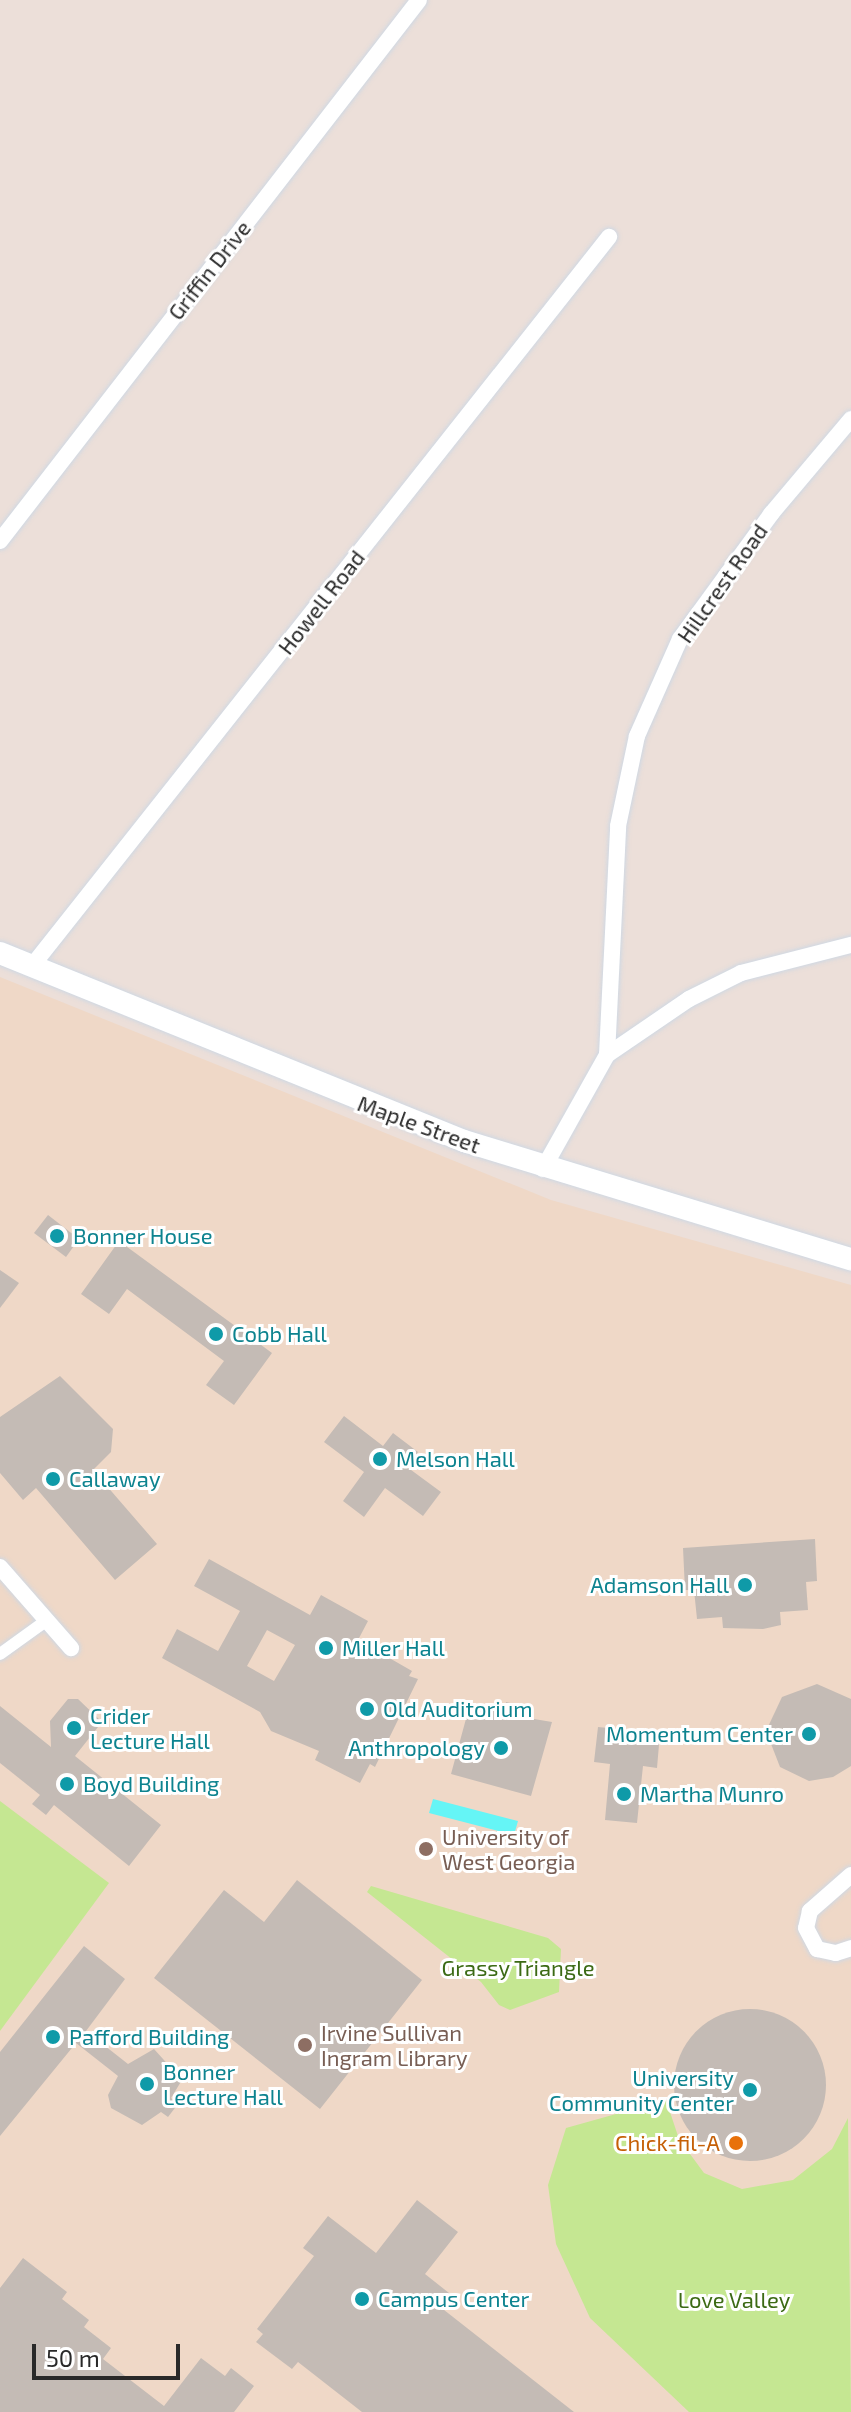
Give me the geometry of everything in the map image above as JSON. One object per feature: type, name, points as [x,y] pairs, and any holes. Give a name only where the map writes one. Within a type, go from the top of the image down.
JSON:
[{"type":"main road","name":"Maple Street","points":[[0,953],[304,1080],[543,1169],[851,1259]]},
{"type":"street","name":"Griffin Drive","points":[[0,541],[419,0]]},
{"type":"street","name":"Howell Road","points":[[32,966],[609,237]]},
{"type":"street","name":"Hillcrest Road","points":[[607,1055],[618,826],[637,736],[680,639],[771,514],[851,419]]},
{"type":"street","points":[[543,1169],[607,1055],[689,999],[741,973],[851,945]]},
{"type":"street","points":[[0,1567],[71,1648]]},
{"type":"street","points":[[0,1654],[46,1621]]},
{"type":"street","points":[[851,1875],[810,1911],[806,1928],[817,1949],[836,1953],[851,1948]]},
{"type":"shaded area","name":"University of West Georgia","points":[[0,977],[551,1200],[851,1285],[851,2412],[0,2412]]},
{"type":"green space","points":[[0,1801],[109,1883],[0,2031]]},
{"type":"green space","name":"Grassy Triangle","points":[[371,1886],[548,1938],[561,1949],[559,1992],[510,2010],[499,2005],[481,1982],[367,1892]]},
{"type":"green space","name":"Love Valley","points":[[666,2100],[679,2139],[704,2173],[742,2189],[793,2180],[832,2149],[848,2118],[851,2412],[689,2412],[590,2318],[556,2244],[548,2185],[566,2128]]},
{"type":"water","points":[[433,1799],[518,1821],[514,1835],[429,1813]]},
{"type":"building","name":"Bonner House","points":[[48,1215],[79,1239],[66,1257],[34,1233]]},
{"type":"building","name":"Cobb Hall","points":[[119,1241],[272,1353],[234,1405],[206,1385],[224,1361],[127,1289],[109,1314],[81,1294]]},
{"type":"building","points":[[0,1270],[19,1283],[0,1308]]},
{"type":"building","name":"Callaway","points":[[60,1376],[113,1429],[111,1452],[93,1470],[157,1544],[115,1580],[36,1488],[23,1500],[0,1473],[0,1417]]},
{"type":"building","name":"Melson Hall","points":[[344,1416],[383,1446],[393,1433],[418,1452],[407,1467],[441,1492],[423,1516],[385,1488],[364,1517],[343,1501],[364,1472],[324,1442]]},
{"type":"building","name":"Adamson Hall","points":[[815,1539],[817,1581],[806,1582],[808,1610],[780,1612],[781,1625],[763,1629],[723,1628],[722,1617],[697,1619],[694,1590],[685,1590],[683,1548]]},
{"type":"building","name":"Miller Hall","points":[[209,1559],[310,1615],[321,1595],[368,1621],[358,1640],[412,1671],[409,1676],[418,1679],[375,1767],[370,1764],[360,1783],[315,1760],[319,1751],[271,1731],[260,1712],[162,1658],[177,1629],[218,1651],[240,1611],[194,1586]],"holes":[[[267,1630],[295,1645],[274,1681],[247,1666]]]},
{"type":"building","name":"Momentum Center","points":[[817,1684],[851,1699],[851,1766],[833,1777],[809,1781],[780,1767],[766,1731],[782,1697]]},
{"type":"building","name":"Boyd Building","points":[[68,1699],[78,1699],[102,1722],[75,1756],[161,1825],[129,1866],[54,1805],[46,1815],[32,1804],[40,1795],[0,1763],[0,1706],[51,1747],[50,1721]]},
{"type":"building","name":"Anthropology","points":[[506,1702],[531,1708],[528,1718],[552,1722],[531,1796],[451,1774],[470,1704],[505,1713]]},
{"type":"building","name":"Martha Munro","points":[[598,1727],[660,1733],[657,1768],[643,1766],[637,1823],[605,1820],[610,1764],[594,1762]]},
{"type":"building","name":"Irvine Sullivan Ingram Library","points":[[297,1880],[422,1980],[320,2109],[154,1978],[224,1890],[264,1922]]},
{"type":"building","name":"Pafford Building","points":[[84,1946],[125,1979],[86,2031],[128,2064],[154,2049],[182,2080],[171,2098],[178,2104],[168,2117],[161,2112],[142,2125],[111,2108],[108,2095],[118,2076],[76,2043],[0,2136],[0,2052]]},
{"type":"building","name":"University Community Center","points":[[750,2009],[779,2015],[804,2031],[820,2056],[826,2085],[820,2114],[804,2139],[779,2155],[750,2161],[721,2155],[696,2139],[680,2114],[674,2085],[680,2056],[696,2031],[721,2015]]},
{"type":"building","name":"Campus Center","points":[[417,2200],[458,2232],[425,2274],[449,2293],[439,2306],[574,2412],[362,2412],[298,2362],[292,2369],[256,2342],[263,2334],[257,2329],[314,2256],[303,2248],[328,2216],[376,2253]]},
{"type":"building","points":[[23,2258],[67,2292],[62,2299],[89,2320],[84,2327],[111,2348],[103,2359],[164,2406],[201,2358],[225,2376],[231,2368],[254,2386],[234,2412],[0,2412],[0,2288]]},
{"type":"place","name":"Bonner House","points":[[57,1236]]},
{"type":"place","name":"Cobb Hall","points":[[216,1334]]},
{"type":"place","name":"Melson Hall","points":[[380,1459]]},
{"type":"place","name":"Callaway","points":[[53,1479]]},
{"type":"place","name":"Adamson Hall","points":[[745,1585]]},
{"type":"place","name":"Miller Hall","points":[[326,1648]]},
{"type":"place","name":"Old Auditorium","points":[[367,1709]]},
{"type":"place","name":"Crider Lecture Hall","points":[[74,1728]]},
{"type":"place","name":"Momentum Center","points":[[809,1734]]},
{"type":"place","name":"Anthropology","points":[[501,1748]]},
{"type":"place","name":"Boyd Building","points":[[67,1784]]},
{"type":"place","name":"Martha Munro","points":[[624,1794]]},
{"type":"place","name":"University of West Georgia","points":[[426,1849]]},
{"type":"place","name":"Pafford Building","points":[[53,2037]]},
{"type":"place","name":"Irvine Sullivan Ingram Library","points":[[305,2045]]},
{"type":"place","name":"Bonner Lecture Hall","points":[[147,2084]]},
{"type":"place","name":"University Community Center","points":[[750,2090]]},
{"type":"place","name":"Chick-fil-A","points":[[736,2143]]},
{"type":"place","name":"Campus Center","points":[[362,2299]]}]
